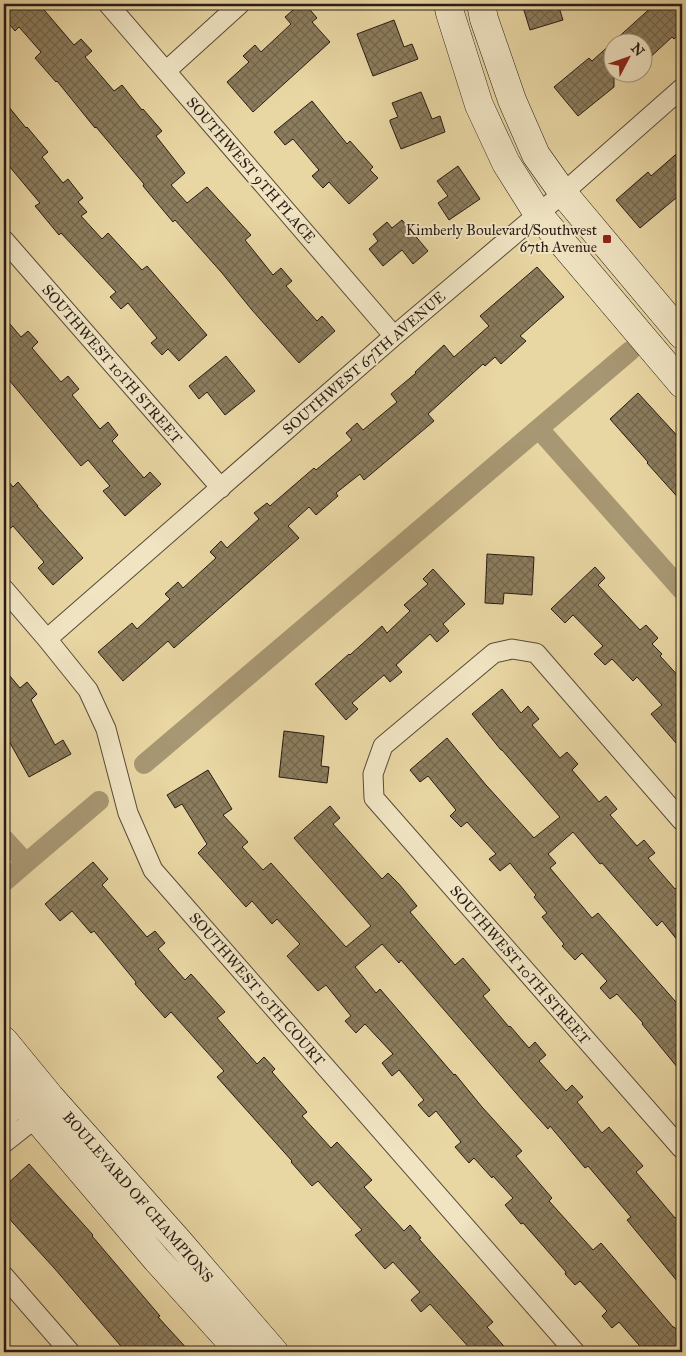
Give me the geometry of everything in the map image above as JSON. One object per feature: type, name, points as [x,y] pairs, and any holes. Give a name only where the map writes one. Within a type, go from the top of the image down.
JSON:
[{"type":"street","name":"SOUTHWEST 9TH PLACE","points":[[108,4],[394,336]]},
{"type":"street","points":[[166,71],[240,4]]},
{"type":"street","points":[[448,4],[479,105],[506,163],[538,214],[682,384]]},
{"type":"street","points":[[481,4],[484,19],[512,100],[536,155],[563,192],[682,335]]},
{"type":"street","name":"SOUTHWEST 67TH AVENUE","points":[[47,638],[682,88]]},
{"type":"street","name":"SOUTHWEST 10TH STREET","points":[[4,240],[221,488]]},
{"type":"street","name":"SOUTHWEST 10TH COURT","points":[[4,589],[47,638],[88,690],[106,729],[128,813],[153,870],[575,1352]]},
{"type":"street","name":"SOUTHWEST 10TH STREET","points":[[682,821],[536,653],[512,648],[494,653],[383,746],[373,774],[374,798],[682,1149]]},
{"type":"street","name":"BOULEVARD OF CHAMPIONS","points":[[4,1041],[29,1109],[179,1242],[274,1352]]},
{"type":"street","name":"BOULEVARD OF CHAMPIONS","points":[[4,1080],[157,1260],[240,1352]]},
{"type":"street","points":[[4,1143],[29,1109]]},
{"type":"street","points":[[4,1276],[70,1352]]},
{"type":"building","points":[[12,4],[39,4],[74,45],[81,39],[92,51],[85,57],[114,91],[122,85],[162,131],[156,136],[185,173],[171,185],[187,203],[207,187],[251,235],[245,240],[273,275],[281,268],[292,281],[286,286],[317,321],[322,316],[335,331],[299,363],[175,220],[173,222],[143,186],[144,184],[57,81],[35,58],[41,52],[19,27],[15,31],[4,18],[4,11]]},
{"type":"building","points":[[300,4],[305,4],[317,18],[312,22],[330,42],[253,112],[227,82],[249,62],[243,56],[255,45],[261,52],[291,24],[285,17]]},
{"type":"building","points":[[522,4],[558,4],[563,20],[530,30]]},
{"type":"building","points":[[655,4],[682,4],[682,32],[674,39],[672,37],[654,54],[654,32],[624,32]]},
{"type":"building","points":[[394,20],[404,47],[412,44],[418,59],[373,76],[357,34]]},
{"type":"building","points":[[604,50],[604,82],[614,82],[614,87],[578,116],[554,87],[589,58],[592,61]]},
{"type":"building","points":[[421,92],[432,119],[440,116],[445,132],[401,149],[390,122],[390,120],[398,117],[392,103]]},
{"type":"building","points":[[4,101],[48,152],[42,157],[63,183],[68,179],[83,198],[78,202],[87,212],[81,216],[102,239],[108,233],[142,270],[147,266],[207,335],[179,361],[168,349],[162,355],[151,343],[157,338],[128,303],[121,309],[110,297],[116,292],[61,233],[59,235],[35,206],[40,203],[4,160]]},
{"type":"building","points":[[312,101],[347,144],[350,141],[373,167],[370,170],[378,178],[349,204],[329,182],[323,188],[312,176],[319,170],[293,139],[285,145],[274,132]]},
{"type":"building","points":[[682,149],[682,193],[640,228],[616,200],[648,172],[651,176]]},
{"type":"building","points":[[458,166],[480,199],[449,220],[438,203],[448,196],[437,181]]},
{"type":"building","points":[[402,220],[428,251],[413,264],[402,250],[383,266],[369,249],[378,241],[373,234],[387,222],[392,228]]},
{"type":"building","points":[[537,267],[564,297],[520,336],[526,341],[501,364],[495,357],[485,366],[483,364],[428,414],[434,421],[364,480],[360,474],[336,493],[338,496],[316,515],[309,507],[288,526],[299,538],[174,648],[168,641],[123,681],[98,652],[132,623],[137,629],[170,599],[165,594],[178,582],[183,588],[216,558],[210,552],[221,541],[227,548],[259,519],[254,513],[267,503],[270,506],[314,468],[316,470],[352,440],[346,433],[357,423],[363,430],[397,402],[391,394],[416,373],[444,345],[454,357],[489,326],[480,316]]},
{"type":"building","points":[[4,317],[21,337],[28,331],[38,342],[32,348],[61,382],[68,376],[79,389],[72,395],[100,429],[108,422],[118,435],[112,441],[144,478],[150,472],[161,484],[125,516],[103,491],[110,486],[88,460],[81,466],[4,374]]},
{"type":"building","points":[[226,356],[255,391],[225,415],[207,392],[199,399],[189,386]]},
{"type":"building","points":[[638,393],[682,441],[682,502],[610,419]]},
{"type":"building","points":[[4,476],[13,487],[18,482],[83,558],[53,585],[38,568],[44,562],[13,526],[4,534]]},
{"type":"building","points":[[487,554],[534,557],[532,595],[504,593],[503,604],[485,603]]},
{"type":"building","points":[[595,567],[605,578],[598,585],[640,630],[646,625],[658,638],[652,644],[662,654],[660,656],[682,680],[682,750],[651,714],[662,705],[637,677],[633,681],[612,659],[605,665],[594,654],[603,646],[573,615],[565,623],[551,609]]},
{"type":"building","points":[[433,569],[465,604],[443,624],[449,631],[437,642],[430,634],[396,665],[402,672],[390,682],[384,675],[352,703],[358,709],[346,720],[315,684],[382,626],[387,633],[410,611],[404,605],[428,584],[423,579]]},
{"type":"building","points":[[4,669],[20,688],[27,682],[37,694],[31,700],[55,745],[63,740],[71,754],[29,777],[4,732]]},
{"type":"building","points":[[502,689],[521,713],[528,706],[539,719],[532,725],[560,758],[567,752],[578,764],[572,770],[599,802],[606,796],[617,809],[610,815],[637,846],[644,840],[655,853],[648,858],[675,889],[682,882],[682,946],[662,921],[657,926],[573,832],[548,854],[556,863],[550,868],[592,918],[598,913],[682,1009],[682,1073],[643,1023],[617,994],[610,999],[600,988],[607,981],[582,953],[575,960],[562,946],[564,944],[542,917],[547,913],[534,897],[536,895],[510,863],[500,871],[489,859],[496,854],[467,822],[461,827],[450,816],[456,810],[428,776],[420,782],[410,770],[447,738],[534,838],[560,817],[472,714]]},
{"type":"building","points":[[284,731],[324,736],[321,766],[329,767],[327,783],[279,777]]},
{"type":"building","points":[[208,770],[232,809],[223,815],[248,842],[242,847],[263,870],[271,863],[346,947],[371,926],[294,838],[330,806],[340,818],[333,824],[382,879],[388,873],[399,884],[417,906],[410,912],[455,965],[463,958],[490,990],[483,996],[509,1027],[529,1048],[535,1042],[546,1055],[539,1061],[566,1091],[572,1085],[583,1097],[577,1102],[602,1133],[609,1127],[643,1166],[636,1172],[675,1218],[682,1212],[682,1287],[627,1220],[631,1217],[588,1166],[585,1168],[550,1126],[548,1129],[401,960],[399,963],[382,944],[355,967],[376,993],[380,989],[522,1151],[516,1156],[552,1198],[549,1201],[593,1250],[601,1243],[682,1336],[682,1352],[645,1352],[619,1322],[612,1328],[602,1316],[607,1311],[580,1281],[575,1285],[565,1274],[566,1272],[505,1205],[513,1198],[474,1158],[469,1163],[455,1147],[461,1142],[436,1111],[429,1117],[418,1105],[424,1100],[399,1070],[392,1076],[382,1063],[393,1054],[365,1024],[356,1033],[345,1021],[351,1016],[326,985],[318,991],[287,956],[300,944],[277,919],[272,924],[252,901],[246,907],[198,853],[207,844],[182,804],[175,808],[167,795]]},
{"type":"building","points":[[93,862],[108,879],[102,885],[147,937],[155,931],[165,943],[158,949],[185,980],[191,974],[225,1012],[217,1018],[257,1064],[264,1057],[275,1069],[272,1072],[307,1112],[302,1116],[331,1148],[337,1142],[372,1180],[364,1187],[404,1231],[410,1225],[421,1238],[419,1239],[493,1322],[487,1327],[509,1352],[473,1352],[430,1304],[421,1312],[411,1300],[420,1292],[393,1262],[385,1269],[355,1235],[362,1230],[318,1181],[312,1186],[217,1077],[224,1071],[171,1012],[165,1018],[135,984],[136,982],[94,931],[91,933],[72,911],[60,921],[45,904]]},
{"type":"building","points":[[29,1164],[93,1235],[160,1316],[158,1317],[190,1352],[126,1352],[4,1213],[4,1187]]},
{"type":"waterway","points":[[144,764],[630,351]]},
{"type":"waterway","points":[[539,429],[682,590]]},
{"type":"waterway","points":[[26,863],[99,801]]},
{"type":"waterway","points":[[4,839],[26,863],[4,882]]},
{"type":"place","name":"Kimberly Boulevard/Southwest 67th Avenue","points":[[607,239]]}]
